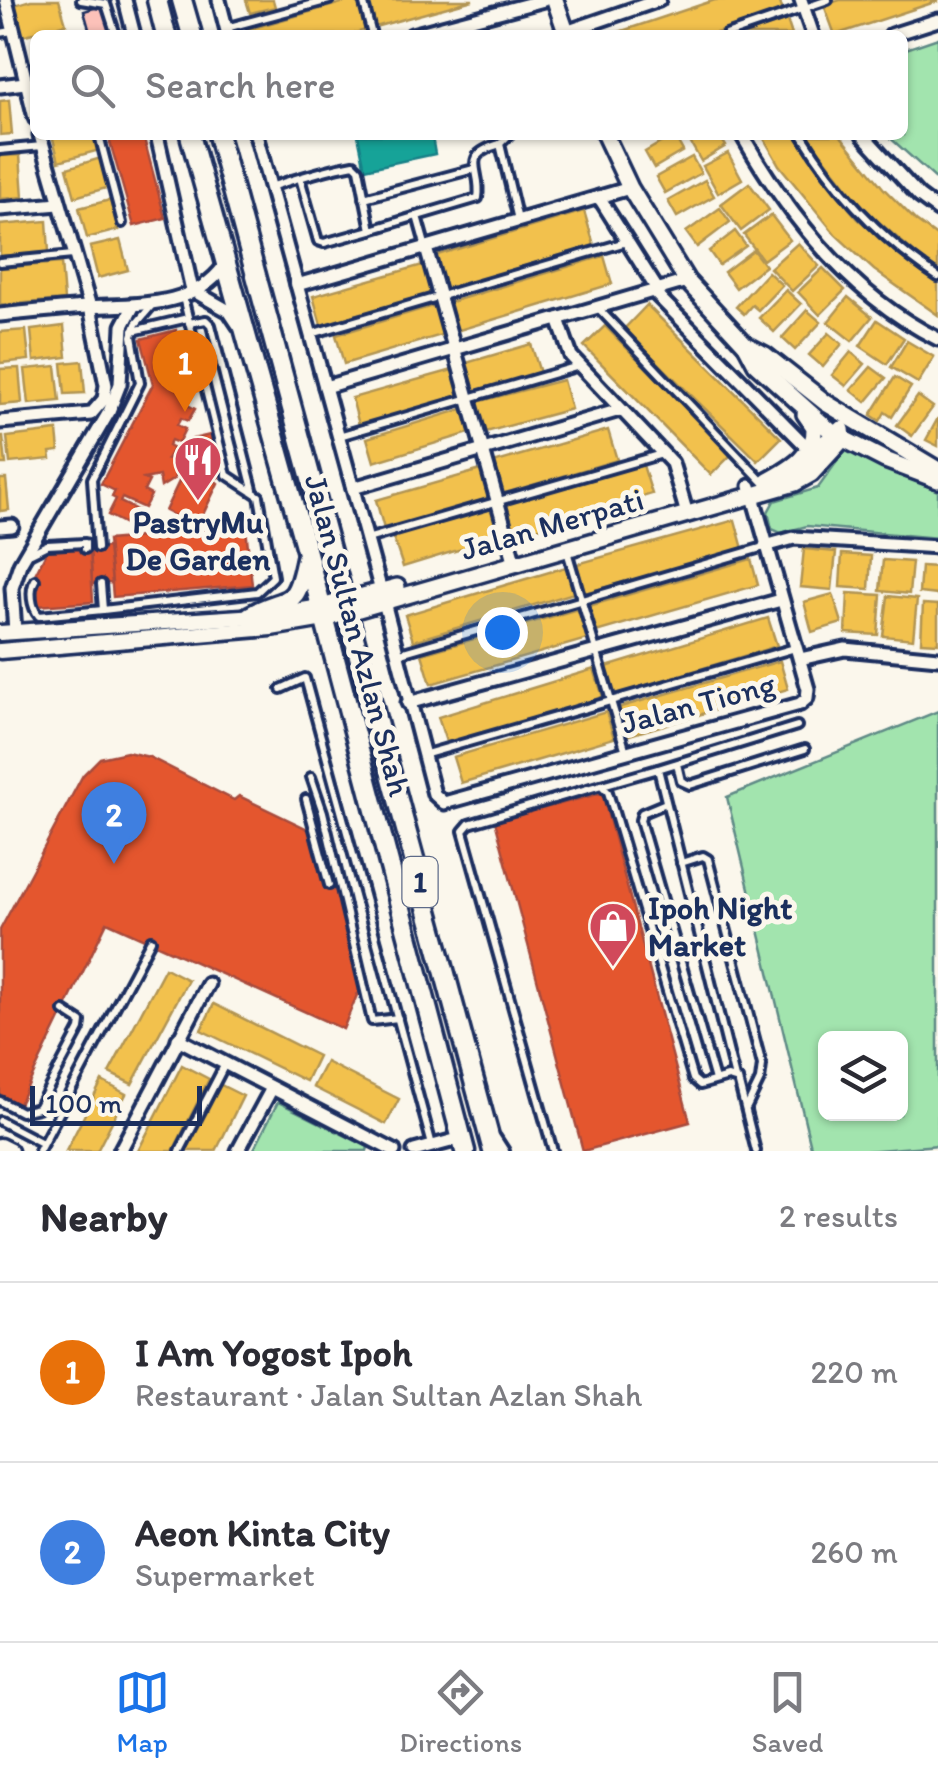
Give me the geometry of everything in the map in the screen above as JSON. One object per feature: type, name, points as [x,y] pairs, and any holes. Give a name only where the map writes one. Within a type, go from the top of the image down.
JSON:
[{"type":"main road","points":[[157,0],[165,30]]},
{"type":"main road","points":[[186,0],[191,30]]},
{"type":"main road","points":[[555,0],[566,30]]},
{"type":"main road","name":"Jalan Sultan Azlan Shah","points":[[191,140],[307,553],[463,1145]]},
{"type":"main road","name":"Jalan Sultan Azlan Shah","points":[[219,140],[493,1151]]},
{"type":"main road","points":[[607,140],[630,188],[687,281],[746,345],[756,364],[799,405],[840,434],[885,460],[938,480]]},
{"type":"main road","points":[[746,345],[826,403],[934,467]]},
{"type":"main road","points":[[778,365],[800,394],[838,422],[840,434]]},
{"type":"main road","points":[[758,486],[788,470],[809,449],[814,427],[799,405]]},
{"type":"main road","points":[[840,434],[934,467]]},
{"type":"main road","name":"Jalan Merpati","points":[[323,613],[758,486],[797,472],[840,434]]},
{"type":"main road","name":"Jalan Merpati","points":[[758,486],[795,483],[811,474],[840,434]]},
{"type":"main road","points":[[250,616],[282,604],[295,593],[307,553]]},
{"type":"street","points":[[6,0],[6,32],[30,101]]},
{"type":"street","points":[[125,0],[133,30]]},
{"type":"street","points":[[219,0],[226,30]]},
{"type":"street","points":[[431,30],[544,0]]},
{"type":"street","points":[[575,30],[659,0]]},
{"type":"street","points":[[802,4],[811,30]]},
{"type":"street","points":[[907,30],[938,20]]},
{"type":"street","points":[[0,86],[25,84]]},
{"type":"street","points":[[0,422],[91,414],[99,408],[106,385],[90,307],[41,140]]},
{"type":"street","points":[[158,140],[188,294]]},
{"type":"street","points":[[257,140],[422,755]]},
{"type":"street","points":[[745,140],[792,215],[826,254],[884,304],[938,339]]},
{"type":"street","points":[[868,140],[918,196],[938,210]]},
{"type":"street","points":[[297,285],[630,188]]},
{"type":"street","points":[[599,197],[655,290],[809,449]]},
{"type":"street","points":[[0,209],[59,204]]},
{"type":"street","points":[[426,248],[514,559]]},
{"type":"street","points":[[0,315],[133,307],[188,294],[216,278],[224,266]]},
{"type":"street","points":[[325,387],[687,281]]},
{"type":"street","points":[[188,294],[229,311],[242,331]]},
{"type":"street","points":[[133,307],[123,326],[120,387],[110,412],[20,564],[12,588],[8,632],[323,613]]},
{"type":"street","points":[[558,319],[569,352],[580,366],[672,463],[686,510]]},
{"type":"street","points":[[353,488],[620,410]]},
{"type":"street","name":"Jalan Tiong","points":[[422,755],[436,798],[448,802],[804,702],[808,689],[765,546],[758,486]]},
{"type":"street","points":[[765,546],[794,538],[938,548]]},
{"type":"street","points":[[408,703],[781,600]]},
{"type":"street","points":[[0,651],[272,628],[323,613]]},
{"type":"street","points":[[798,653],[845,649],[938,658]]},
{"type":"street","points":[[120,1151],[208,984]]},
{"type":"street","points":[[178,1039],[376,1147],[394,1151]]},
{"type":"street","points":[[239,1151],[272,1088]]},
{"type":"street","points":[[414,1151],[463,1145]]},
{"type":"street","points":[[0,1146],[10,1151]]},
{"type":"lane","points":[[81,0],[106,4],[114,30]]},
{"type":"lane","points":[[233,30],[329,0]]},
{"type":"lane","points":[[363,0],[371,30]]},
{"type":"lane","points":[[738,30],[802,4],[828,0]]},
{"type":"lane","points":[[0,150],[41,140]]},
{"type":"lane","points":[[101,140],[122,223]]},
{"type":"lane","points":[[300,178],[318,241],[324,242],[478,198],[476,156],[504,140]]},
{"type":"lane","points":[[805,140],[821,165],[870,222],[938,277]]},
{"type":"lane","points":[[500,144],[518,220]]},
{"type":"lane","points":[[270,186],[354,164],[360,169],[371,230]]},
{"type":"lane","points":[[364,198],[474,169]]},
{"type":"lane","points":[[417,216],[426,248]]},
{"type":"lane","points":[[310,334],[627,242]]},
{"type":"lane","points":[[0,262],[74,255]]},
{"type":"lane","points":[[35,580],[34,608],[39,616],[256,592],[270,582],[274,574],[259,496],[227,475],[189,320],[188,294]]},
{"type":"lane","points":[[20,564],[42,546],[97,544],[92,479],[141,380],[133,330],[154,302]]},
{"type":"lane","points":[[597,307],[758,486]]},
{"type":"lane","points":[[133,330],[189,320],[206,320],[211,325],[253,490]]},
{"type":"lane","points":[[339,436],[580,366]]},
{"type":"lane","points":[[367,539],[663,453]]},
{"type":"lane","points":[[565,544],[626,752]]},
{"type":"lane","points":[[397,654],[765,546]]},
{"type":"lane","points":[[101,584],[103,610]]},
{"type":"lane","points":[[422,755],[798,653]]},
{"type":"lane","points":[[281,689],[305,678],[433,1149]]},
{"type":"lane","points":[[553,1151],[463,831],[470,824],[798,726]]},
{"type":"lane","points":[[677,764],[681,780],[690,785],[805,750]]},
{"type":"lane","points":[[658,769],[756,1151]]},
{"type":"lane","points":[[311,777],[323,812],[372,1021],[398,1018]]},
{"type":"lane","points":[[600,786],[608,792],[693,1078],[700,1085],[735,1078]]},
{"type":"lane","points":[[306,798],[329,884]]},
{"type":"lane","points":[[666,803],[642,813],[640,820],[715,1080]]},
{"type":"lane","points":[[681,863],[706,857],[713,878],[762,1065],[760,1080],[746,1108]]},
{"type":"lane","points":[[0,1122],[40,1147],[151,940]]},
{"type":"lane","points":[[0,1101],[20,1112],[38,1108],[80,1029],[81,1022],[76,1016],[64,1011]]},
{"type":"lane","points":[[180,1151],[225,1064]]},
{"type":"lane","points":[[486,1124],[505,1151]]},
{"type":"green space","points":[[938,38],[938,181],[893,140],[908,140],[908,48]]},
{"type":"green space","points":[[846,449],[938,491],[938,538],[807,526],[781,533],[772,529],[768,512],[774,501],[818,488]]},
{"type":"green space","points":[[938,711],[938,1145],[812,1151],[727,797]]},
{"type":"green space","points":[[278,1102],[368,1147],[367,1151],[253,1151]]},
{"type":"building: Homes","points":[[31,0],[59,0],[66,24],[30,30],[30,34],[22,36],[14,5]]},
{"type":"building: Homes","points":[[246,0],[273,0],[275,7],[250,13]]},
{"type":"building: Homes","points":[[358,0],[366,30],[246,30]]},
{"type":"building: Homes","points":[[368,0],[473,0],[375,27]]},
{"type":"building: Homes","points":[[715,0],[779,0],[783,11],[725,30],[625,30]]},
{"type":"building: Homes","points":[[840,0],[938,0],[850,30],[833,30],[824,5]]},
{"type":"building: Homes","points":[[787,20],[790,30],[758,30]]},
{"type":"building: Homes","points":[[9,100],[12,134],[0,135],[0,101]]},
{"type":"building: Homes","points":[[53,140],[97,140],[100,150],[59,161]]},
{"type":"building: Homes","points":[[665,140],[677,140],[683,151],[654,168],[645,152]]},
{"type":"building: Homes","points":[[689,140],[722,140],[726,146],[701,161]]},
{"type":"building: Homes","points":[[765,140],[799,140],[858,219],[938,283],[938,315],[874,270],[836,235],[779,165]]},
{"type":"building: Homes","points":[[811,140],[844,140],[884,189],[938,237],[938,273],[864,209]]},
{"type":"building: Homes","points":[[728,153],[742,179],[718,193],[703,166]]},
{"type":"building: Homes","points":[[20,155],[23,197],[0,199],[0,156]]},
{"type":"building: Homes","points":[[692,157],[701,173],[665,193],[656,177]]},
{"type":"building: Homes","points":[[101,158],[110,187],[75,197],[67,168]]},
{"type":"building: Homes","points":[[705,180],[714,196],[677,217],[668,201]]},
{"type":"building: Homes","points":[[749,183],[769,210],[741,231],[721,204]]},
{"type":"building: Homes","points":[[110,200],[118,230],[87,238],[79,208]]},
{"type":"building: Homes","points":[[720,208],[730,222],[697,247],[686,232]]},
{"type":"building: Homes","points":[[584,211],[594,245],[445,290],[434,256]]},
{"type":"building: Homes","points":[[771,215],[790,240],[763,260],[744,235]]},
{"type":"building: Homes","points":[[47,221],[49,252],[0,256],[0,225]]},
{"type":"building: Homes","points":[[735,231],[746,246],[719,265],[709,251]]},
{"type":"building: Homes","points":[[120,240],[128,270],[98,278],[90,247]]},
{"type":"building: Homes","points":[[798,243],[819,266],[792,291],[770,268]]},
{"type":"building: Homes","points":[[753,250],[765,266],[736,288],[724,272]]},
{"type":"building: Homes","points":[[604,256],[612,284],[456,331],[447,303]]},
{"type":"building: Homes","points":[[61,263],[64,300],[0,305],[0,268]]},
{"type":"building: Homes","points":[[426,264],[435,293],[321,325],[313,296]]},
{"type":"building: Homes","points":[[823,268],[845,290],[820,315],[798,292]]},
{"type":"building: Homes","points":[[768,272],[782,285],[758,310],[752,305],[744,314],[736,307]]},
{"type":"building: Homes","points":[[786,290],[801,304],[774,332],[759,318]]},
{"type":"building: Homes","points":[[848,297],[872,317],[852,341],[828,322]]},
{"type":"building: Homes","points":[[436,305],[445,334],[344,364],[336,335]]},
{"type":"building: Homes","points":[[647,305],[781,438],[758,461],[624,329]]},
{"type":"building: Homes","points":[[807,310],[821,322],[795,350],[782,338]]},
{"type":"building: Homes","points":[[877,320],[904,338],[887,364],[860,346]]},
{"type":"building: Homes","points":[[64,326],[67,357],[34,361],[31,330]]},
{"type":"building: Homes","points":[[605,326],[732,454],[711,475],[584,346]]},
{"type":"building: Homes","points":[[26,330],[29,360],[0,363],[0,332]]},
{"type":"building: Homes","points":[[829,333],[842,344],[823,367],[809,355]]},
{"type":"building: Homes","points":[[907,341],[934,357],[918,383],[891,367]]},
{"type":"building: Homes","points":[[531,344],[540,373],[474,392],[466,363]]},
{"type":"building: Homes","points":[[851,352],[865,364],[846,386],[832,375]]},
{"type":"building: Homes","points":[[82,361],[85,393],[65,394],[62,363]]},
{"type":"building: Homes","points":[[56,366],[60,401],[29,404],[25,369]]},
{"type":"building: Homes","points":[[871,367],[886,378],[866,402],[851,390]]},
{"type":"building: Homes","points":[[19,368],[22,403],[0,405],[0,369]]},
{"type":"building: Homes","points":[[456,369],[464,395],[359,425],[352,398]]},
{"type":"building: Homes","points":[[895,377],[911,387],[892,417],[885,412],[880,421],[871,415]]},
{"type":"building: Homes","points":[[563,380],[571,409],[486,432],[477,402]]},
{"type":"building: Homes","points":[[918,396],[933,407],[912,436],[897,425]]},
{"type":"building: Homes","points":[[466,408],[473,432],[374,462],[367,438]]},
{"type":"building: Homes","points":[[938,418],[938,446],[926,440]]},
{"type":"building: Homes","points":[[608,430],[617,460],[502,494],[493,463]]},
{"type":"building: Homes","points":[[57,431],[59,451],[50,452],[51,459],[10,463],[7,437]]},
{"type":"building: Homes","points":[[3,437],[6,464],[0,464]]},
{"type":"building: Homes","points":[[642,462],[652,494],[513,536],[503,504]]},
{"type":"building: Homes","points":[[484,469],[492,498],[384,529],[376,500]]},
{"type":"building: Homes","points":[[0,479],[6,479],[9,510],[0,511]]},
{"type":"building: Homes","points":[[494,506],[504,536],[403,567],[393,537]]},
{"type":"building: Homes","points":[[735,520],[743,549],[585,593],[577,564]]},
{"type":"building: Homes","points":[[804,549],[836,552],[832,590],[800,587]]},
{"type":"building: Homes","points":[[842,554],[871,556],[869,589],[840,587]]},
{"type":"building: Homes","points":[[751,559],[758,585],[596,632],[589,606]]},
{"type":"building: Homes","points":[[883,560],[912,562],[909,594],[880,591]]},
{"type":"building: Homes","points":[[921,566],[938,567],[938,595],[919,593]]},
{"type":"building: Homes","points":[[566,567],[574,593],[413,641],[405,615]]},
{"type":"building: Homes","points":[[848,593],[881,595],[878,635],[846,633]]},
{"type":"building: Homes","points":[[833,594],[842,623],[812,632],[804,602]]},
{"type":"building: Homes","points":[[888,596],[917,599],[913,639],[883,636]]},
{"type":"building: Homes","points":[[923,604],[938,605],[938,643],[921,642]]},
{"type":"building: Homes","points":[[578,609],[587,639],[431,684],[422,654]]},
{"type":"building: Homes","points":[[768,618],[777,646],[614,695],[606,667]]},
{"type":"building: Homes","points":[[780,661],[788,689],[626,736],[617,708]]},
{"type":"building: Homes","points":[[594,669],[603,697],[447,745],[438,717]]},
{"type":"building: Homes","points":[[606,712],[614,738],[461,783],[453,757]]},
{"type":"building: Homes","points":[[165,968],[188,980],[132,1084],[109,1073]]},
{"type":"building: Homes","points":[[214,1004],[318,1056],[306,1081],[201,1030]]},
{"type":"building: Homes","points":[[326,1062],[399,1099],[386,1124],[313,1087]]},
{"type":"building: Homes","points":[[182,1065],[209,1079],[173,1151],[138,1151]]},
{"type":"building: Homes","points":[[102,1081],[126,1094],[97,1151],[66,1151]]},
{"type":"building: Homes","points":[[219,1084],[243,1096],[216,1151],[186,1151]]},
{"type":"building: Shops","points":[[109,140],[144,140],[165,218],[134,226]]},
{"type":"building: Shops","points":[[176,330],[192,393],[186,404],[195,409],[188,421],[181,418],[177,425],[185,429],[178,443],[171,440],[168,446],[173,449],[167,459],[176,457],[179,465],[174,479],[161,487],[159,476],[144,479],[149,481],[144,491],[151,495],[144,508],[122,498],[120,502],[141,512],[133,528],[108,515],[116,499],[112,497],[115,491],[101,484],[153,384],[141,339]]},
{"type":"building: Shops","points":[[210,435],[219,477],[213,479],[218,483],[197,527],[165,511],[186,467],[201,474],[193,439]]},
{"type":"building: Shops","points":[[246,528],[252,585],[113,597],[108,540]]},
{"type":"building: Shops","points":[[108,547],[112,583],[92,584],[90,548]]},
{"type":"building: Shops","points":[[90,548],[93,602],[37,606],[34,576],[47,551]]},
{"type":"building: Shops","points":[[127,752],[149,757],[234,800],[239,796],[310,830],[323,882],[342,889],[364,978],[343,1029],[107,922],[18,1106],[0,1098],[0,930],[83,775],[100,758]]},
{"type":"building: Shops","points":[[602,793],[690,1122],[583,1151],[495,821]]},
{"type":"building: Public","points":[[359,140],[433,140],[435,154],[365,169]]},
{"type":"building: Other","points":[[104,5],[112,30],[86,30],[89,29],[84,11]]},
{"type":"place","name":"I Am Yogost Ipoh","points":[[185,412]]},
{"type":"place","name":"PastryMu De Garden","points":[[198,502]]},
{"type":"place","name":"Aeon Kinta City","points":[[114,864]]},
{"type":"place","name":"Ipoh Night Market","points":[[613,968]]}]
